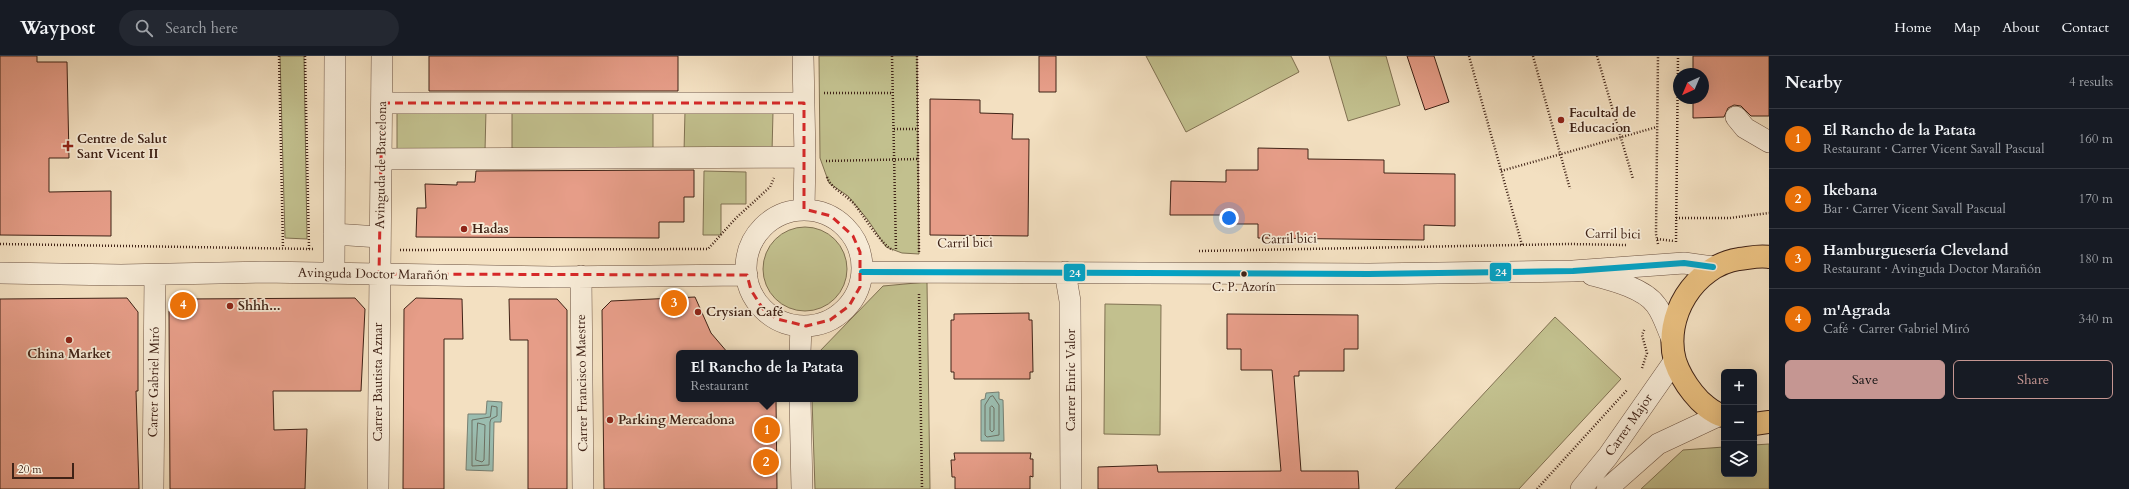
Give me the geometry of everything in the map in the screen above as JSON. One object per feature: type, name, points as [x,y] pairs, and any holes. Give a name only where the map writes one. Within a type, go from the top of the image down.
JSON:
[{"type":"main road","points":[[1721,415],[1699,401],[1683,380],[1675,360],[1672,339],[1678,309],[1695,282],[1713,267],[1726,261],[1767,255]]},
{"type":"main road","points":[[1757,424],[1769,422]]},
{"type":"street","points":[[334,273],[335,56]]},
{"type":"street","name":"Avinguda de Barcelona","points":[[379,274],[382,159],[382,56]]},
{"type":"street","points":[[803,56],[804,103],[814,159],[804,209]]},
{"type":"street","points":[[382,103],[804,103]]},
{"type":"street","points":[[1736,117],[1745,128],[1769,142]]},
{"type":"street","points":[[382,159],[783,157],[814,159]]},
{"type":"street","points":[[804,209],[831,216],[853,236],[860,252],[862,272],[860,287],[849,306],[830,320],[801,326],[777,319],[763,309],[751,290],[746,275],[747,256],[752,242],[765,224],[785,213],[804,209]]},
{"type":"street","points":[[334,241],[379,243]]},
{"type":"street","points":[[862,272],[919,264],[1065,272],[1369,274],[1574,271],[1661,252],[1684,263],[1713,267]]},
{"type":"street","points":[[1574,271],[1614,280],[1646,296],[1656,305],[1672,339]]},
{"type":"street","name":"Avinguda Doctor Marañón","points":[[0,273],[155,275],[262,272],[581,276],[746,275]]},
{"type":"street","name":"Carrer Enric Valor","points":[[1065,272],[1070,301],[1071,489]]},
{"type":"street","name":"Carrer Bautista Aznar","points":[[378,489],[379,274]]},
{"type":"street","name":"Carrer Gabriel Miró","points":[[153,489],[155,275]]},
{"type":"street","name":"Carrer Francisco Maestre","points":[[581,276],[583,489]]},
{"type":"street","points":[[800,350],[801,326]]},
{"type":"street","name":"Carrer Major","points":[[1581,489],[1608,456],[1675,360]]},
{"type":"street","points":[[800,402],[802,489]]},
{"type":"street","name":"Carrer Major","points":[[1607,489],[1658,444],[1721,416]]},
{"type":"path","points":[[279,56],[283,248]]},
{"type":"path","points":[[305,56],[309,249]]},
{"type":"path","points":[[892,56],[896,251]]},
{"type":"path","points":[[917,56],[922,489]]},
{"type":"path","points":[[1469,56],[1522,245]]},
{"type":"path","points":[[1533,56],[1570,189]]},
{"type":"path","points":[[1597,56],[1633,179]]},
{"type":"path","points":[[1658,56],[1657,239],[1661,252]]},
{"type":"path","points":[[822,93],[892,93]]},
{"type":"path","points":[[1501,171],[1657,127]]},
{"type":"path","points":[[894,129],[918,129]]},
{"type":"path","points":[[379,243],[708,249],[736,218],[770,187],[783,157]]},
{"type":"path","points":[[814,159],[820,158],[829,183],[848,196],[868,220],[886,248],[902,253]]},
{"type":"path","points":[[814,159],[918,159]]},
{"type":"path","points":[[1676,218],[1730,218],[1769,213]]},
{"type":"path","points":[[1657,239],[1682,242]]},
{"type":"path","points":[[0,244],[309,249],[334,241]]},
{"type":"path","name":"Carril bici","points":[[1198,250],[1628,244]]},
{"type":"path","name":"Carril bici","points":[[1650,245],[1661,252]]},
{"type":"path","name":"Carril bici","points":[[913,254],[919,264],[927,254]]},
{"type":"highlighted area","points":[[382,103],[804,103],[804,209],[831,216],[853,236],[860,252],[860,287],[849,306],[830,320],[806,326],[777,319],[763,309],[751,290],[747,275],[379,274]]},
{"type":"shaded area","points":[[280,56],[304,56],[307,239],[285,238]]},
{"type":"shaded area","points":[[819,56],[917,56],[919,254],[902,253],[886,247],[868,220],[848,196],[829,183],[820,158]]},
{"type":"shaded area","points":[[1146,56],[1291,56],[1299,72],[1186,132]]},
{"type":"shaded area","points":[[1329,56],[1386,56],[1400,105],[1348,121]]},
{"type":"shaded area","points":[[397,110],[486,110],[485,151],[397,150]]},
{"type":"shaded area","points":[[685,111],[773,112],[772,152],[684,152]]},
{"type":"shaded area","points":[[512,112],[653,112],[653,151],[512,151]]},
{"type":"shaded area","points":[[704,171],[746,172],[746,204],[721,204],[721,235],[703,235]]},
{"type":"shaded area","points":[[805,227],[821,230],[835,239],[844,253],[847,269],[844,285],[835,299],[821,308],[805,311],[789,308],[775,299],[766,285],[763,269],[766,253],[775,239],[789,230]]},
{"type":"shaded area","points":[[927,282],[930,489],[815,489],[812,402],[858,402],[858,350],[821,350],[883,286]]},
{"type":"shaded area","points":[[1105,304],[1161,305],[1160,435],[1104,434]]},
{"type":"shaded area","points":[[1555,317],[1621,379],[1519,489],[1395,489]]},
{"type":"shaded area","points":[[1769,444],[1769,489],[1641,489],[1683,450],[1721,447],[1721,477],[1757,477],[1757,445]]},
{"type":"water","points":[[999,392],[999,399],[1003,400],[1004,441],[981,441],[981,400],[985,399],[986,393]]},
{"type":"water","points":[[487,401],[502,402],[501,422],[494,422],[493,471],[466,470],[468,414],[486,414]]},
{"type":"building","points":[[0,56],[37,56],[37,62],[67,62],[69,158],[49,158],[49,192],[111,191],[111,236],[0,235]]},
{"type":"building","points":[[429,56],[678,56],[678,91],[429,91]]},
{"type":"building","points":[[1039,56],[1056,56],[1056,92],[1039,92]]},
{"type":"building","points":[[1407,56],[1434,56],[1449,102],[1425,110]]},
{"type":"building","points":[[1693,56],[1769,56],[1769,116],[1751,116],[1741,106],[1734,105],[1728,108],[1724,117],[1693,118],[1693,104],[1709,104],[1709,68],[1693,68]]},
{"type":"building","points":[[930,99],[980,100],[980,113],[1013,114],[1012,139],[1029,139],[1028,236],[930,235]]},
{"type":"building","points":[[1258,148],[1308,149],[1308,159],[1384,160],[1384,173],[1455,174],[1455,226],[1424,225],[1424,240],[1258,238],[1258,224],[1226,224],[1226,215],[1170,215],[1171,181],[1226,182],[1226,170],[1258,170]]},
{"type":"building","points":[[694,170],[694,197],[684,197],[684,222],[659,222],[659,238],[416,237],[417,208],[426,208],[425,184],[457,185],[457,182],[475,182],[476,171]]},
{"type":"building","points":[[695,297],[711,333],[725,350],[676,350],[676,402],[776,402],[777,489],[604,489],[602,310],[611,301]]},
{"type":"building","points":[[127,298],[138,312],[138,391],[136,391],[139,489],[0,489],[0,299]]},
{"type":"building","points":[[355,298],[365,309],[361,391],[273,391],[274,430],[307,429],[305,489],[170,489],[169,311],[182,299]]},
{"type":"building","points":[[416,298],[462,299],[463,339],[444,339],[444,489],[403,489],[404,309]]},
{"type":"building","points":[[509,299],[557,299],[567,310],[567,489],[528,489],[528,340],[510,340]]},
{"type":"building","points":[[1029,313],[1029,320],[1032,320],[1033,372],[1030,372],[1030,379],[954,379],[954,372],[951,372],[951,320],[954,320],[954,314]]},
{"type":"building","points":[[1227,314],[1358,315],[1358,349],[1344,349],[1344,371],[1299,371],[1299,376],[1294,376],[1301,471],[1358,471],[1359,489],[1098,489],[1098,467],[1157,465],[1158,472],[1281,471],[1272,370],[1241,370],[1241,349],[1227,349]]},
{"type":"building","points":[[954,453],[1031,453],[1030,459],[1033,459],[1033,477],[1030,476],[1030,489],[955,489],[955,477],[952,477],[951,460],[955,460]]},
{"type":"transit line","name":"24","points":[[862,272],[1369,274],[1573,271],[1684,263],[1713,267]]},
{"type":"place","name":"Facultad de Educacion","points":[[1561,120]]},
{"type":"place","name":"Centre de Salut Sant Vicent II","points":[[68,146]]},
{"type":"place","name":"Hadas","points":[[464,229]]},
{"type":"place","name":"C. P. Azorín","points":[[1244,274]]},
{"type":"place","name":"Hamburguesería Cleveland","points":[[674,303]]},
{"type":"place","name":"m'Agrada","points":[[183,305]]},
{"type":"place","name":"Shhh...","points":[[230,306]]},
{"type":"place","name":"Crysian Café","points":[[698,312]]},
{"type":"place","name":"China Market","points":[[69,340]]},
{"type":"place","name":"Parking Mercadona","points":[[610,420]]},
{"type":"place","name":"El Rancho de la Patata","points":[[767,430]]},
{"type":"place","name":"Ikebana","points":[[766,462]]}]
